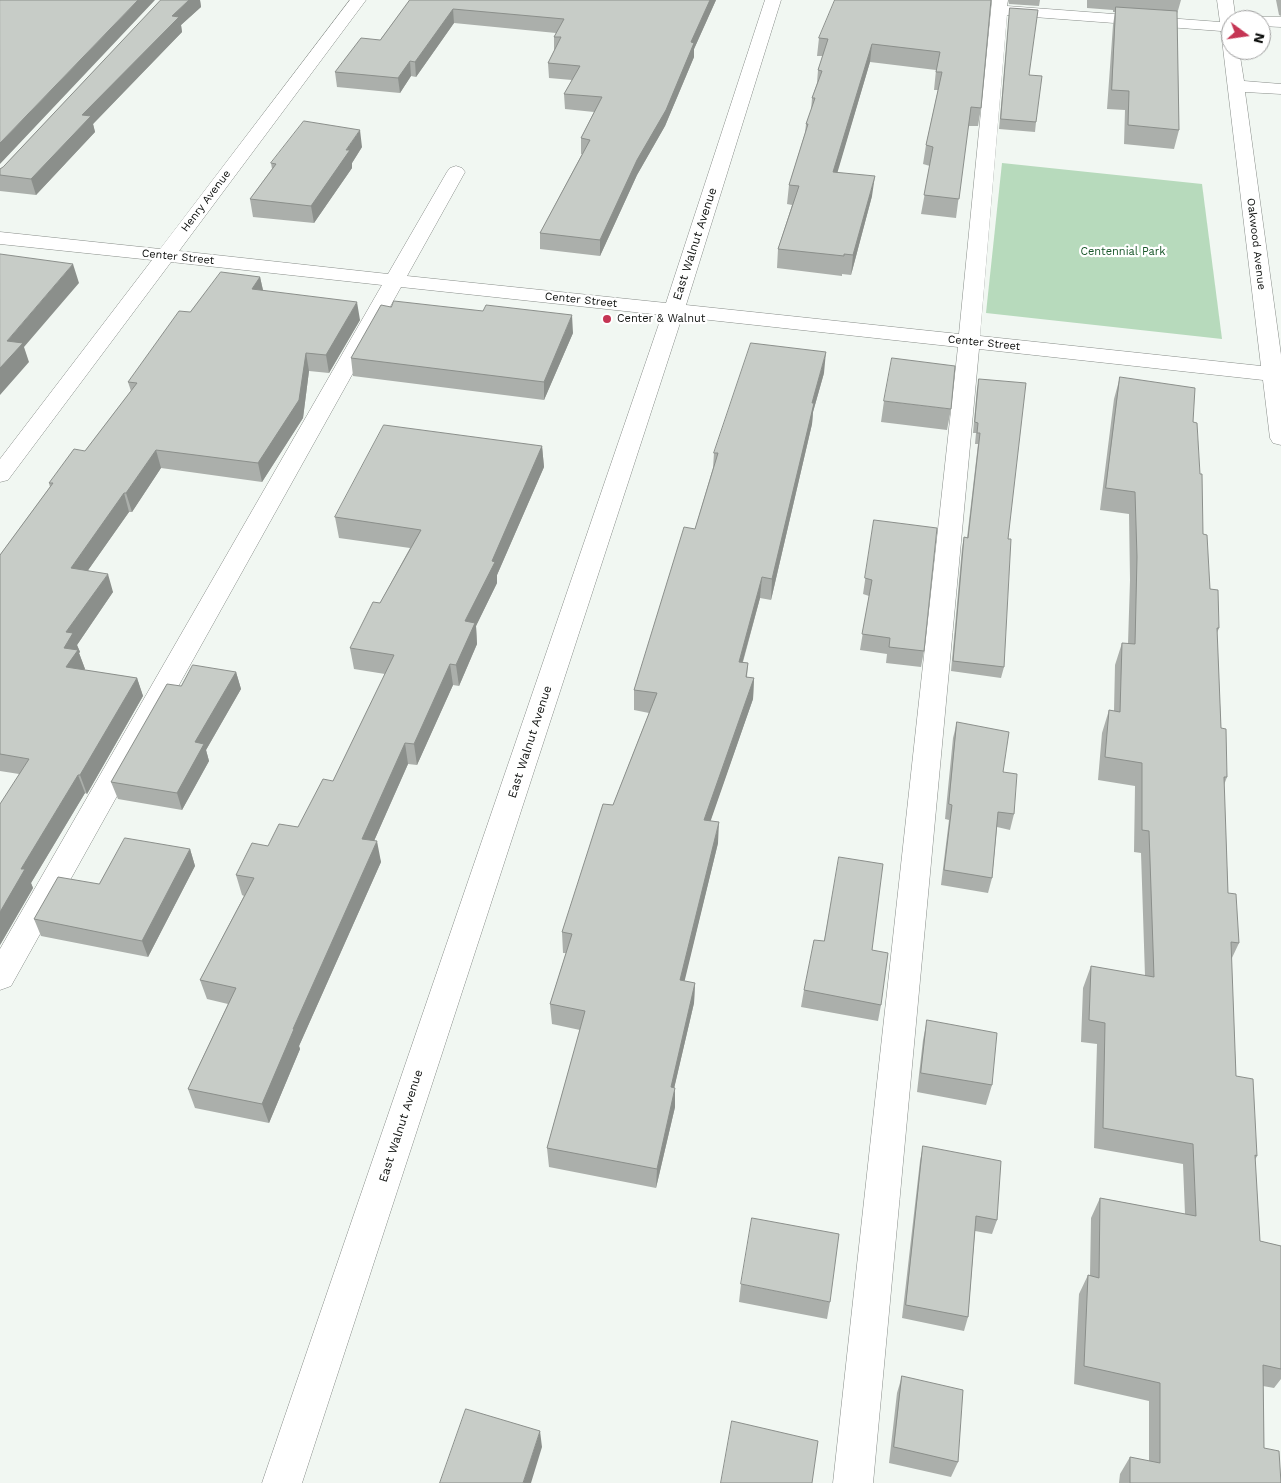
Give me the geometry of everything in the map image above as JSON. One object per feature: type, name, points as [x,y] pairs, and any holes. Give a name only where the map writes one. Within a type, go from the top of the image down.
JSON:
[{"type":"street","name":"Henry Avenue","points":[[0,475],[358,0]]},
{"type":"street","name":"East Walnut Avenue","points":[[282,1483],[674,310],[773,0]]},
{"type":"street","points":[[853,1483],[969,342],[1000,5],[1221,22]]},
{"type":"street","name":"Oakwood Avenue","points":[[1232,60],[1277,374],[1281,438]]},
{"type":"street","points":[[1236,86],[1281,89]]},
{"type":"street","points":[[0,977],[396,281],[456,172]]},
{"type":"street","name":"Center Street","points":[[0,238],[1277,374]]},
{"type":"green space","name":"Centennial Park","points":[[1002,163],[1202,184],[1222,339],[986,313]]},
{"type":"building","points":[[0,0],[138,0],[0,143]]},
{"type":"building","points":[[161,0],[189,0],[172,16],[179,17],[82,115],[91,116],[31,179],[0,175],[0,169]]},
{"type":"building","points":[[410,0],[710,0],[691,42],[694,43],[666,110],[637,160],[600,240],[540,233],[590,140],[581,138],[602,97],[564,94],[580,66],[548,63],[561,37],[554,37],[564,19],[453,9],[415,62],[410,61],[398,78],[335,72],[361,38],[380,40]]},
{"type":"building","points":[[835,0],[991,0],[981,108],[971,107],[959,199],[924,195],[933,147],[926,145],[942,72],[936,72],[940,52],[872,44],[833,172],[875,176],[853,255],[844,254],[844,256],[778,249],[799,186],[789,185],[815,98],[812,98],[822,71],[818,70],[828,39],[819,38]]},
{"type":"building","points":[[1116,7],[1177,11],[1179,130],[1128,125],[1129,91],[1112,90]]},
{"type":"building","points":[[1010,8],[1038,10],[1029,75],[1042,76],[1036,122],[1001,119]]},
{"type":"building","points":[[304,121],[360,130],[346,150],[350,150],[311,206],[250,199],[276,164],[271,163]]},
{"type":"building","points":[[0,254],[73,264],[7,341],[23,343],[0,368]]},
{"type":"building","points":[[221,272],[260,277],[252,289],[357,302],[326,355],[306,353],[299,400],[258,463],[156,450],[71,568],[108,574],[66,632],[73,633],[64,648],[78,650],[66,667],[137,678],[80,775],[78,775],[21,869],[25,869],[0,912],[0,804],[29,759],[0,754],[0,555],[53,483],[49,483],[74,449],[85,451],[137,383],[128,382],[179,311],[190,312]]},
{"type":"building","points":[[394,301],[483,311],[486,305],[572,315],[544,382],[351,358],[381,305],[391,307]]},
{"type":"building","points":[[751,343],[826,352],[812,403],[814,403],[772,579],[762,577],[739,662],[748,663],[746,677],[754,678],[704,820],[719,822],[680,980],[695,983],[671,1087],[675,1088],[657,1169],[547,1148],[585,1011],[550,1004],[572,934],[562,932],[603,804],[613,805],[657,693],[634,690],[684,527],[695,529],[718,453],[714,453]]},
{"type":"building","points":[[892,358],[955,366],[951,409],[884,401]]},
{"type":"building","points":[[1120,377],[1195,388],[1193,422],[1197,423],[1200,474],[1202,474],[1203,534],[1207,535],[1210,589],[1218,590],[1219,628],[1217,628],[1221,728],[1226,729],[1227,777],[1224,777],[1228,893],[1236,894],[1239,943],[1231,942],[1236,1076],[1253,1079],[1260,1241],[1281,1246],[1281,1369],[1263,1365],[1264,1448],[1279,1451],[1281,1483],[1130,1483],[1130,1457],[1160,1463],[1160,1383],[1084,1366],[1088,1275],[1099,1278],[1100,1198],[1196,1216],[1193,1144],[1103,1128],[1105,1023],[1089,1020],[1091,966],[1154,977],[1149,831],[1142,830],[1142,763],[1105,757],[1109,710],[1120,712],[1122,643],[1135,644],[1137,557],[1135,492],[1106,488]]},
{"type":"building","points":[[979,379],[1026,383],[1008,539],[1011,539],[1004,667],[953,661],[964,537],[968,538],[980,433],[977,433],[978,423],[975,422]]},
{"type":"building","points":[[384,425],[542,446],[492,561],[495,562],[465,621],[475,623],[456,665],[450,664],[414,744],[405,743],[362,839],[377,841],[293,1029],[262,1104],[188,1089],[236,988],[200,980],[254,878],[236,875],[252,843],[268,846],[279,824],[298,827],[323,779],[333,781],[394,655],[350,648],[373,602],[380,603],[421,530],[335,517]]},
{"type":"building","points":[[874,520],[937,528],[924,651],[889,647],[890,638],[862,634],[872,580],[865,578]]},
{"type":"building","points":[[193,665],[236,672],[195,742],[204,744],[177,793],[111,782],[167,684],[181,686]]},
{"type":"building","points":[[957,722],[1009,732],[1003,772],[1017,774],[1014,814],[998,812],[992,878],[944,870],[952,805],[949,804]]},
{"type":"building","points":[[125,838],[190,849],[142,941],[34,919],[58,877],[99,884]]},
{"type":"building","points":[[839,857],[883,864],[872,950],[888,953],[881,1005],[804,990],[814,940],[824,941]]},
{"type":"building","points":[[927,1020],[997,1033],[992,1085],[921,1073]]},
{"type":"building","points":[[923,1146],[1001,1161],[997,1220],[976,1216],[968,1317],[906,1305]]},
{"type":"building","points":[[752,1218],[839,1234],[830,1302],[741,1284]]},
{"type":"building","points":[[902,1376],[963,1390],[958,1462],[894,1447]]},
{"type":"building","points":[[466,1409],[540,1431],[523,1483],[440,1483]]},
{"type":"building","points":[[732,1421],[818,1441],[812,1483],[721,1483]]},
{"type":"place","name":"Center & Walnut","points":[[607,319]]}]
